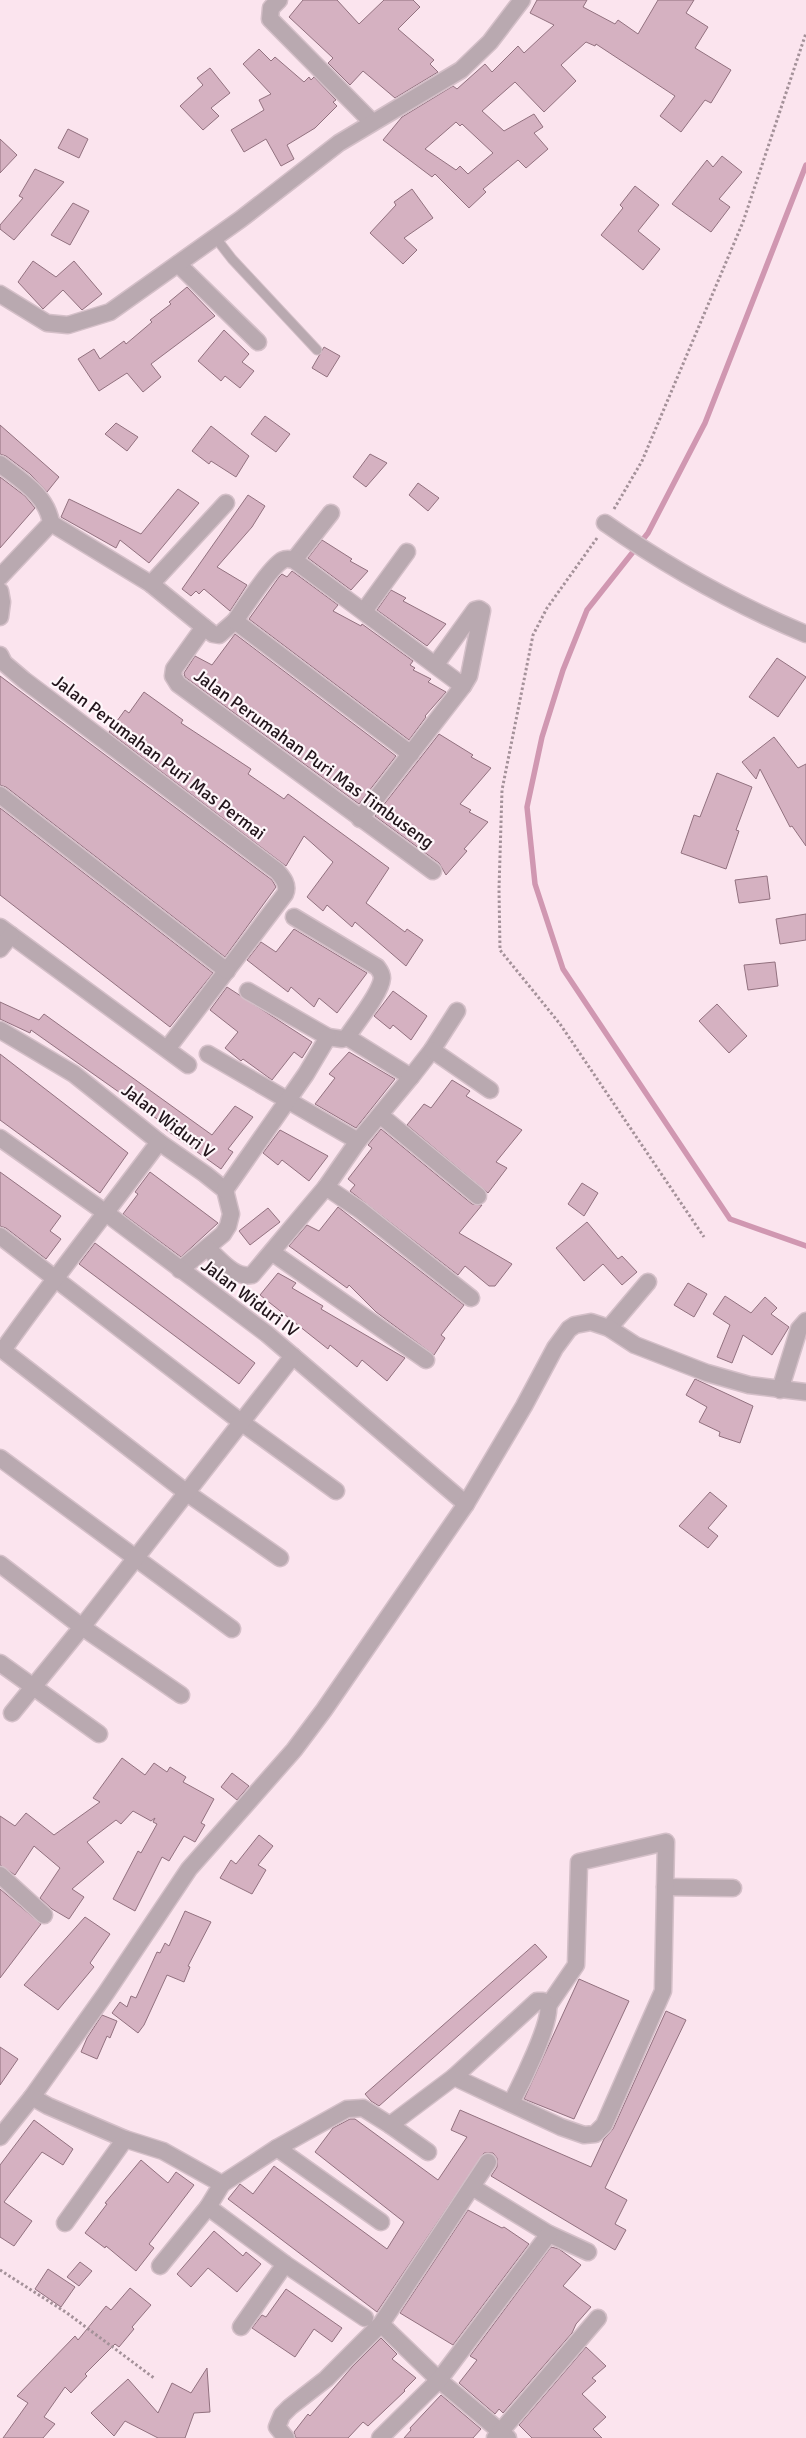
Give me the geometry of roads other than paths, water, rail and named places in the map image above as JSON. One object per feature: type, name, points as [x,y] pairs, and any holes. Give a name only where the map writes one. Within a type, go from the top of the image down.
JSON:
[{"type":"street","points":[[279,0],[271,8],[270,19],[372,122]]},
{"type":"street","points":[[0,294],[24,311],[47,323],[68,325],[110,312],[215,237],[338,143],[461,70],[490,42],[522,0]]},
{"type":"street","points":[[178,264],[258,342]]},
{"type":"street","points":[[0,464],[40,498],[46,506],[51,523],[152,584],[213,634],[218,635],[235,621],[281,561],[288,558],[294,560],[364,611],[463,686]]},
{"type":"street","points":[[152,584],[226,503]]},
{"type":"street","points":[[294,560],[331,513]]},
{"type":"street","points":[[0,577],[51,523]]},
{"type":"street","points":[[608,525],[702,584],[774,621],[806,634]]},
{"type":"street","points":[[364,611],[408,552]]},
{"type":"street","points":[[0,591],[2,602],[0,617]]},
{"type":"street","points":[[360,819],[469,676],[482,611],[479,609],[475,610],[436,664]]},
{"type":"street","points":[[235,621],[411,754]]},
{"type":"street","name":"Jalan Perumahan Puri Mas Timbuseng","points":[[204,627],[174,669],[173,676],[178,684],[433,871]]},
{"type":"street","name":"Jalan Perumahan Puri Mas Permai","points":[[0,655],[4,663],[24,680],[277,871],[285,880],[286,894],[227,971]]},
{"type":"street","points":[[0,795],[227,971],[167,1049]]},
{"type":"street","points":[[248,990],[328,1037],[342,1039],[347,1037],[380,986],[382,973],[378,967],[294,916]]},
{"type":"street","points":[[0,949],[5,931],[188,1065]]},
{"type":"street","points":[[207,1248],[236,1273],[246,1276],[252,1275],[326,1187],[358,1141],[432,1050],[457,1011]]},
{"type":"street","name":"Jalan Widuri V","points":[[0,1030],[74,1074],[159,1142],[225,1190]]},
{"type":"street","points":[[180,1270],[223,1234],[228,1226],[231,1214],[225,1190],[287,1101],[328,1037]]},
{"type":"street","points":[[347,1037],[411,1077]]},
{"type":"street","points":[[432,1050],[490,1090]]},
{"type":"street","points":[[208,1054],[358,1141]]},
{"type":"street","points":[[380,1116],[478,1196]]},
{"type":"street","name":"Jalan Widuri IV","points":[[0,1138],[106,1213],[293,1356],[466,1504]]},
{"type":"street","points":[[159,1142],[1,1349],[187,1492],[280,1558]]},
{"type":"street","points":[[326,1187],[360,1210],[471,1298]]},
{"type":"street","points":[[0,1236],[241,1422],[336,1490]]},
{"type":"street","points":[[272,1253],[426,1360]]},
{"type":"street","points":[[609,1328],[648,1282]]},
{"type":"street","points":[[780,1390],[798,1329],[806,1321]]},
{"type":"street","points":[[0,2137],[32,2097],[189,1869],[294,1750],[410,1586],[466,1504],[564,1335],[575,1325],[591,1322],[609,1328],[635,1345],[707,1373],[749,1385],[806,1392]]},
{"type":"street","points":[[12,1713],[82,1627],[293,1356]]},
{"type":"street","points":[[0,1458],[232,1629]]},
{"type":"street","points":[[0,1564],[82,1627],[181,1695]]},
{"type":"street","points":[[0,1663],[99,1734]]},
{"type":"street","points":[[454,2077],[561,2127],[584,2135],[594,2134],[604,2125],[663,1991],[666,1842],[579,1862],[576,1965],[548,2006],[540,2037],[511,2103]]},
{"type":"street","points":[[0,1875],[44,1915]]},
{"type":"street","points":[[665,1887],[733,1888]]},
{"type":"street","points":[[390,2125],[454,2077],[537,2001],[543,2001],[548,2006]]},
{"type":"street","points":[[32,2097],[125,2140],[163,2151],[222,2184]]},
{"type":"street","points":[[160,2266],[208,2206],[222,2184],[277,2148],[347,2109],[363,2108],[428,2152]]},
{"type":"street","points":[[65,2223],[125,2140]]},
{"type":"street","points":[[277,2148],[380,2222]]},
{"type":"street","points":[[277,2434],[282,2415],[326,2379],[381,2324],[488,2162]]},
{"type":"street","points":[[472,2187],[549,2234],[588,2252]]},
{"type":"street","points":[[208,2206],[285,2264],[365,2318]]},
{"type":"street","points":[[380,2438],[438,2380],[549,2234]]},
{"type":"street","points":[[241,2327],[285,2264]]},
{"type":"street","points":[[381,2324],[438,2380],[501,2436],[598,2318]]},
{"type":"lane","points":[[215,237],[232,259],[317,350]]},
{"type":"waterway","points":[[806,165],[705,423],[648,533],[587,610],[563,670],[542,737],[527,807],[535,884],[563,969],[730,1219],[806,1246]]}]
